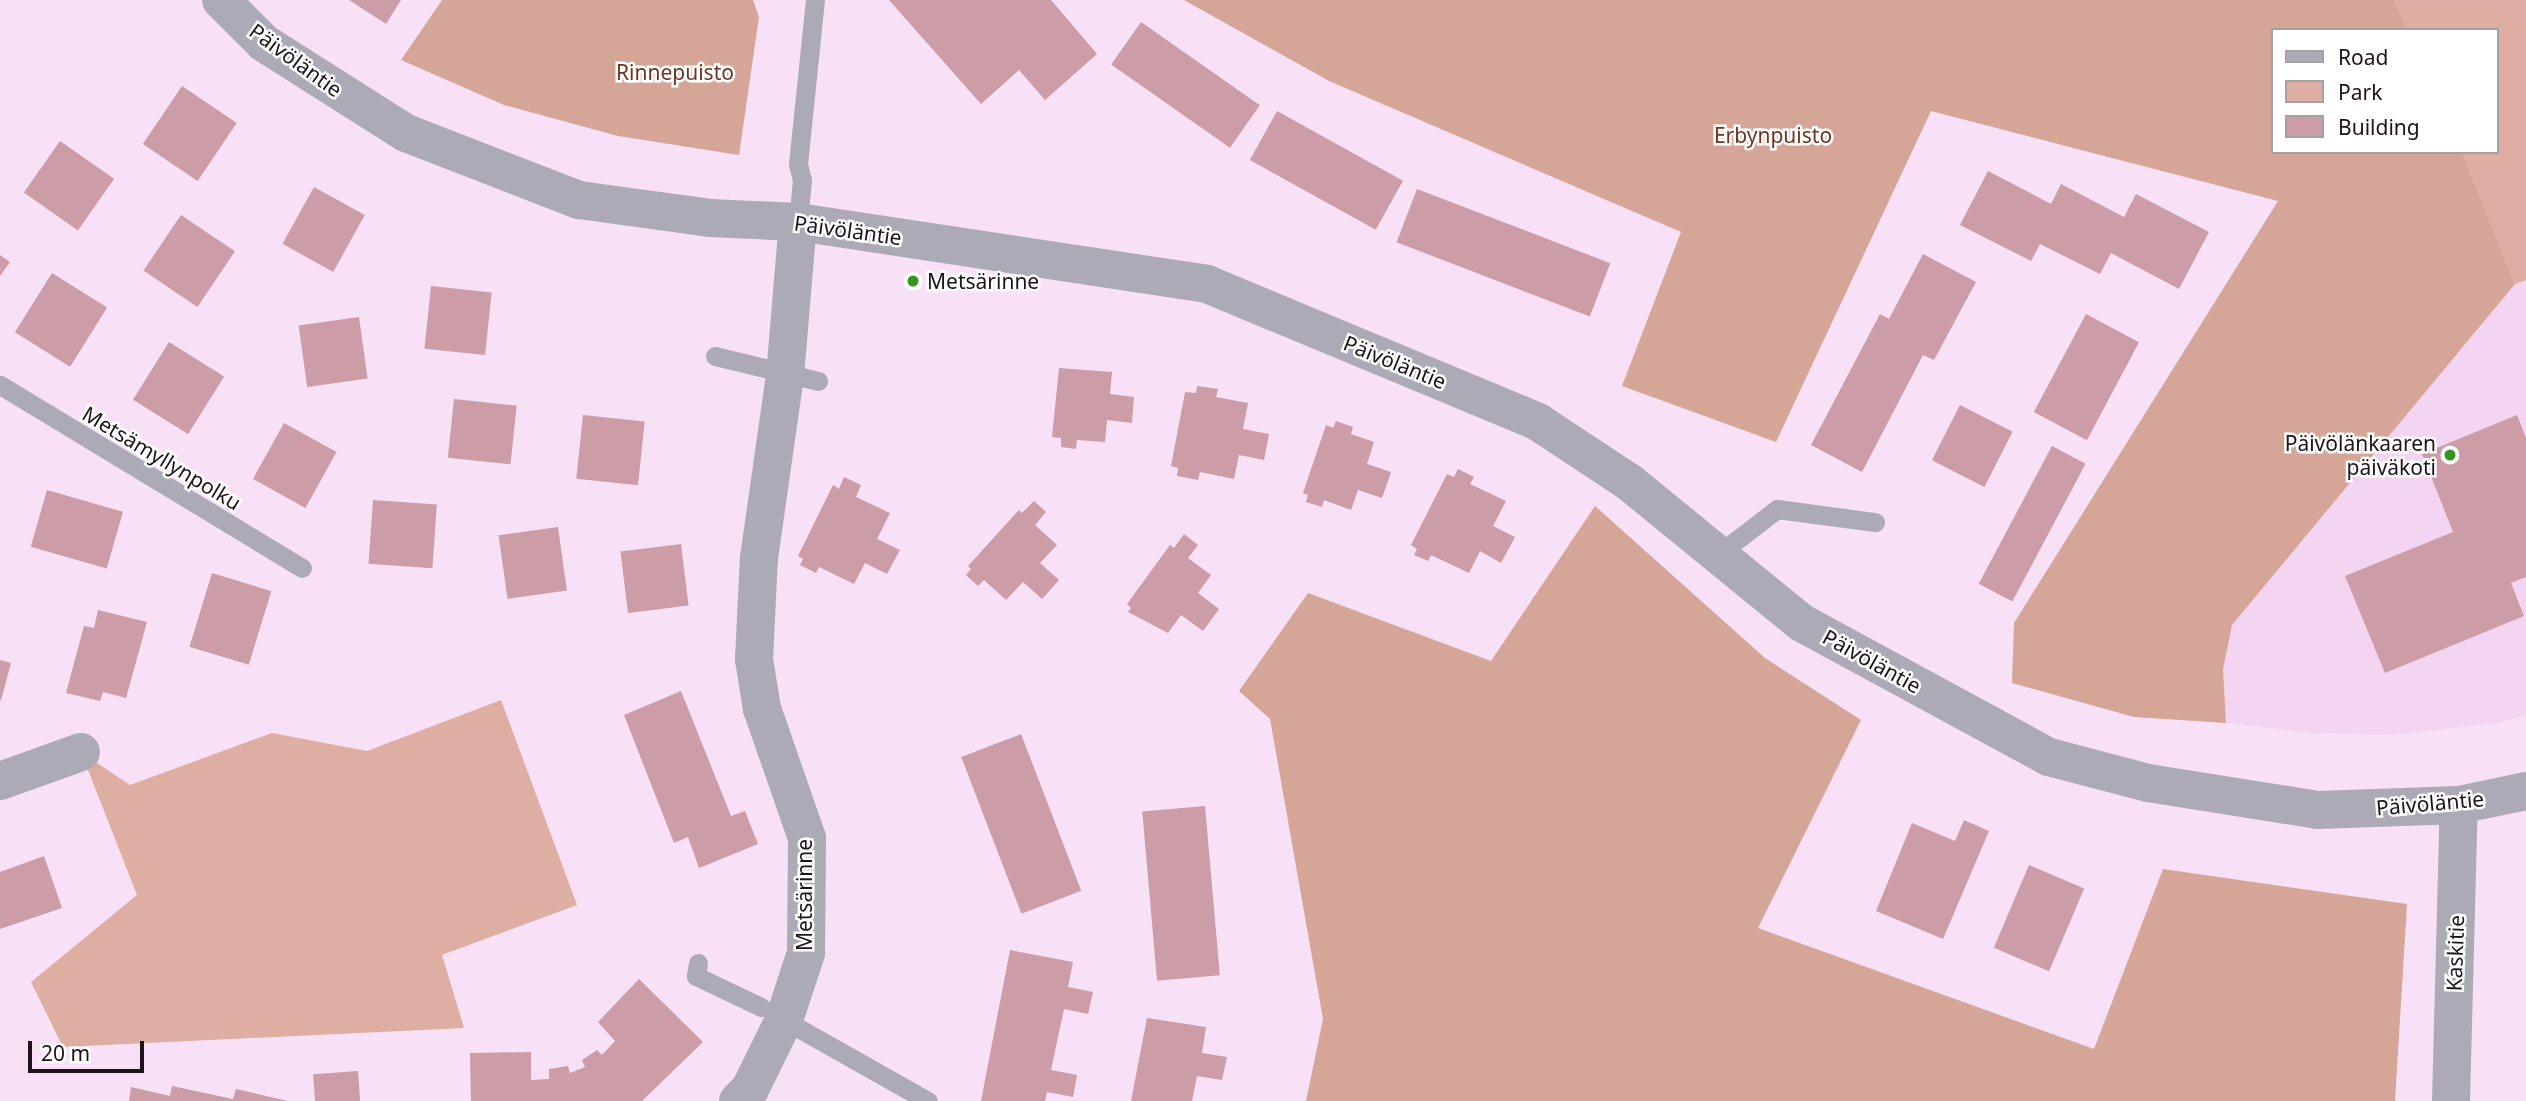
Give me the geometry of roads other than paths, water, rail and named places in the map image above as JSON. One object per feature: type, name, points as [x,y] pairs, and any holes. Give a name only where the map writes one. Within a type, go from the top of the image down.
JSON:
[{"type":"street","name":"Päivöläntie","points":[[221,0],[264,43],[406,133],[579,200],[710,218],[798,222],[1207,284],[1538,422],[1629,482],[1716,556],[1802,623],[2049,757],[2148,783],[2318,810],[2459,805],[2526,791]]},
{"type":"street","name":"Metsärinne","points":[[738,1101],[750,1089],[773,1014],[806,953],[807,838],[762,709],[754,659],[759,558],[801,379],[798,222]]},
{"type":"street","points":[[0,781],[80,752]]},
{"type":"street","name":"Kaskitie","points":[[2451,1101],[2459,805]]},
{"type":"lane","points":[[798,222],[802,180],[798,164],[815,0]]},
{"type":"lane","points":[[715,356],[756,363],[801,379]]},
{"type":"lane","name":"Metsämyllynpolku","points":[[0,385],[302,568]]},
{"type":"lane","points":[[1716,556],[1777,509],[1875,522]]},
{"type":"lane","points":[[698,963],[696,976],[773,1014],[928,1101]]},
{"type":"place","name":"Metsärinne","points":[[913,281]]},
{"type":"place","name":"Päivölänkaaren päiväkoti","points":[[2450,455]]},
{"type":"park label","name":"Rinnepuisto","points":[[675,72]]},
{"type":"park label","name":"Erbynpuisto","points":[[1773,135]]}]
